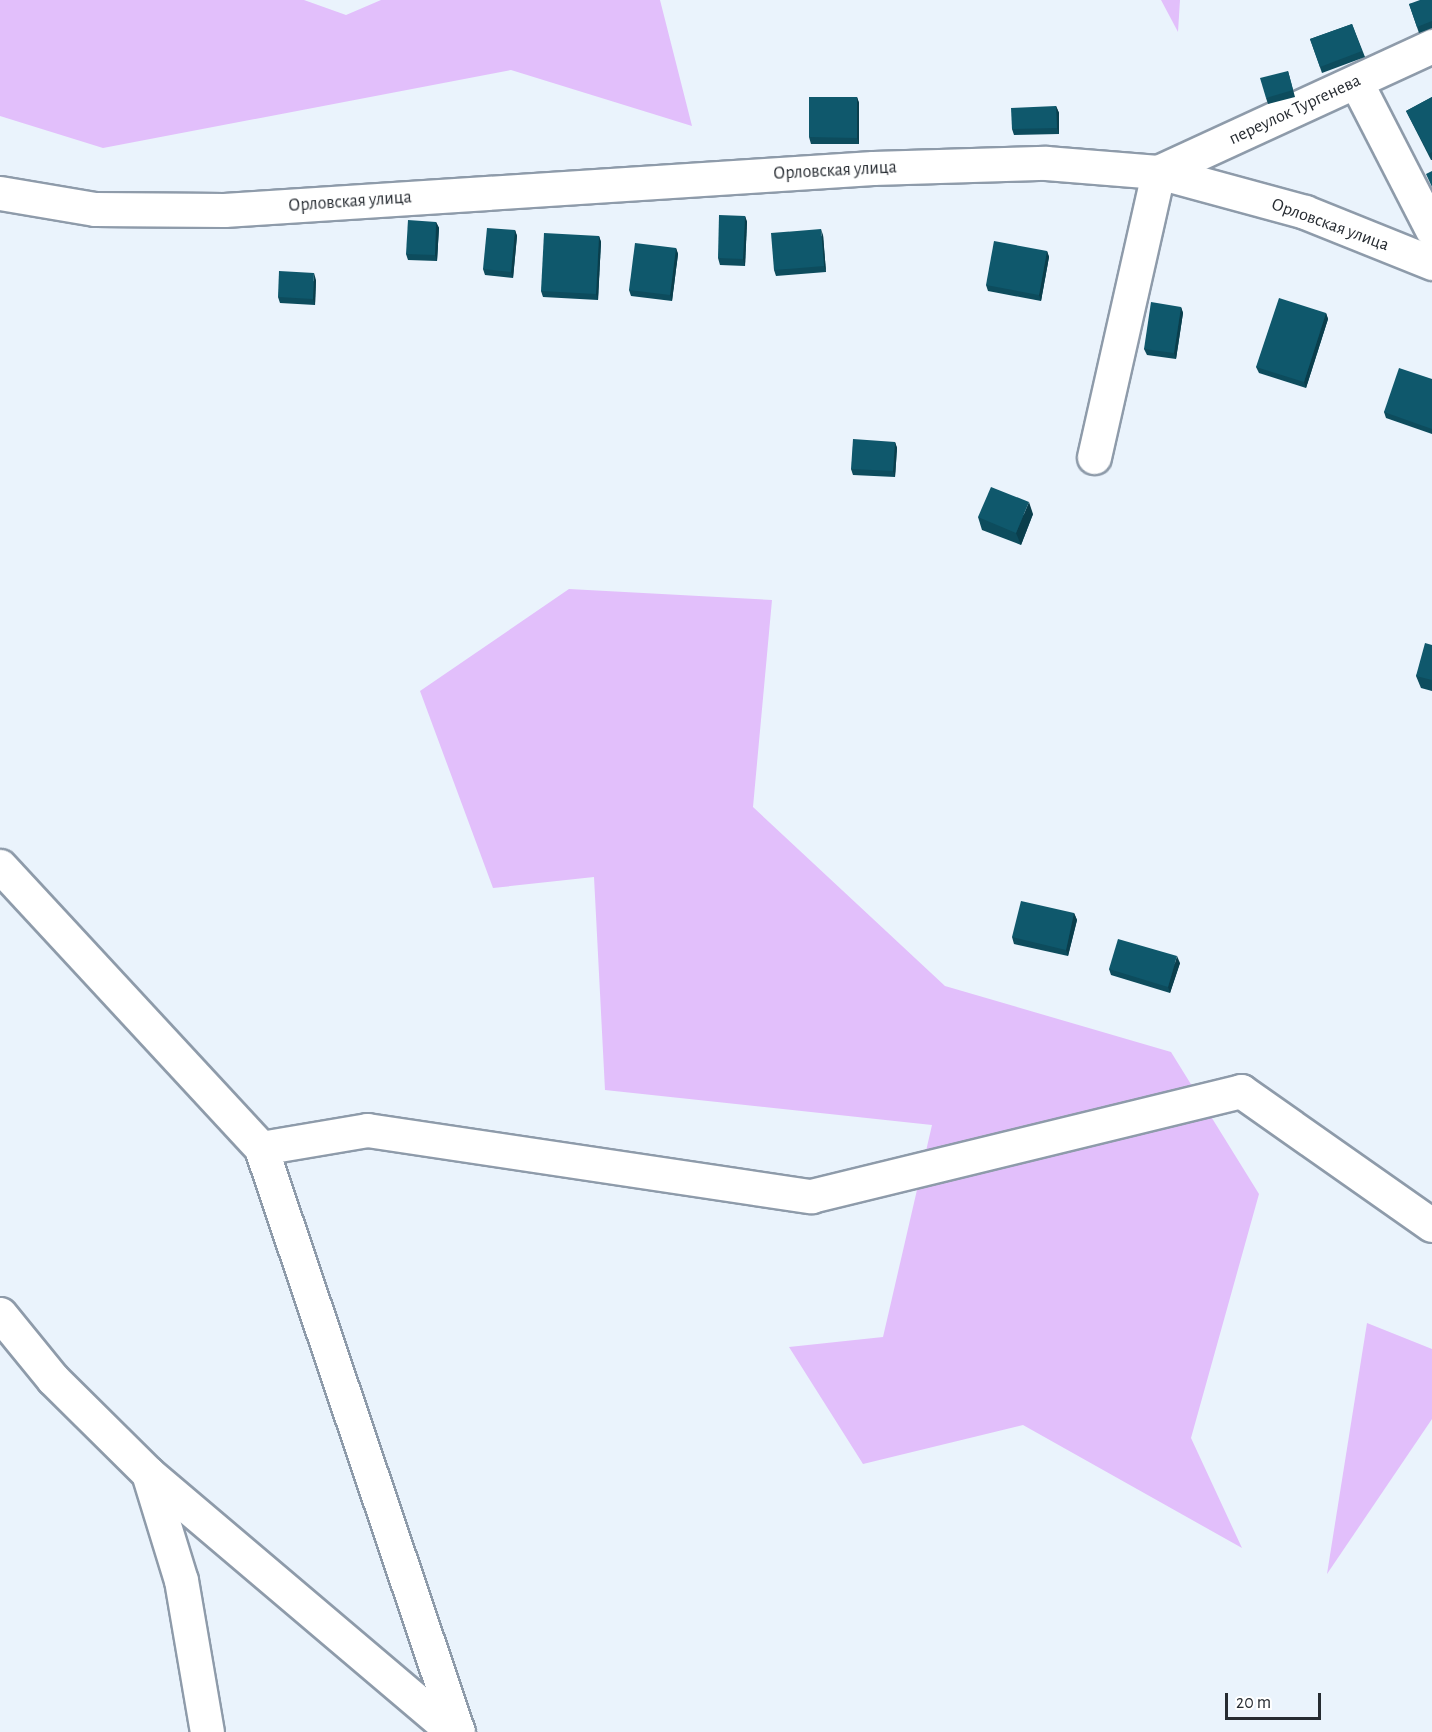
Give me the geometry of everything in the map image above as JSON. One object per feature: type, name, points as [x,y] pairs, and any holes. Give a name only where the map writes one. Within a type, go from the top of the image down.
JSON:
[{"type":"main road","name":"переулок Тургенева","points":[[1158,172],[1432,46]]},
{"type":"main road","points":[[1356,81],[1432,230]]},
{"type":"main road","name":"Орловская улица","points":[[0,193],[95,208],[224,210],[873,168],[1046,163],[1158,172],[1305,212],[1432,263]]},
{"type":"main road","points":[[1094,457],[1158,172]]},
{"type":"main road","points":[[0,866],[261,1148],[458,1732]]},
{"type":"main road","points":[[261,1148],[367,1130],[811,1196],[1241,1091],[1432,1225]]},
{"type":"main road","points":[[0,1314],[52,1379],[148,1473],[453,1732]]},
{"type":"main road","points":[[148,1473],[181,1580],[207,1732]]},
{"type":"shaded area","points":[[0,0],[304,0],[346,15],[381,0],[660,0],[692,126],[511,70],[103,148],[0,116]]},
{"type":"shaded area","points":[[1161,0],[1180,0],[1178,32]]},
{"type":"shaded area","points":[[569,589],[772,600],[753,807],[945,986],[1171,1052],[1259,1194],[1191,1438],[1242,1548],[1023,1425],[863,1464],[789,1347],[883,1337],[932,1125],[605,1090],[594,877],[493,888],[420,691]]},
{"type":"shaded area","points":[[1367,1323],[1432,1349],[1432,1419],[1327,1574]]},
{"type":"building","points":[[1420,0],[1432,0],[1432,21],[1417,27],[1409,4]]},
{"type":"building","points":[[1352,24],[1362,51],[1320,67],[1310,39]]},
{"type":"building","points":[[1288,71],[1293,90],[1266,98],[1260,78]]},
{"type":"building","points":[[809,97],[857,97],[857,138],[809,137]]},
{"type":"building","points":[[1432,97],[1432,152],[1429,154],[1406,111]]},
{"type":"building","points":[[1056,106],[1057,128],[1012,129],[1011,108]]},
{"type":"building","points":[[1432,171],[1432,187],[1426,174]]},
{"type":"building","points":[[719,215],[745,216],[743,259],[718,258]]},
{"type":"building","points":[[408,220],[436,222],[435,255],[406,254]]},
{"type":"building","points":[[487,228],[515,230],[511,272],[483,269]]},
{"type":"building","points":[[821,229],[824,266],[774,270],[771,233]]},
{"type":"building","points":[[544,233],[599,236],[596,294],[541,291]]},
{"type":"building","points":[[994,241],[1047,251],[1039,295],[986,285]]},
{"type":"building","points":[[635,243],[676,248],[670,295],[629,290]]},
{"type":"building","points":[[279,271],[314,273],[313,299],[278,297]]},
{"type":"building","points":[[1279,298],[1326,313],[1304,382],[1256,367]]},
{"type":"building","points":[[1151,302],[1181,307],[1174,353],[1144,349]]},
{"type":"building","points":[[1399,368],[1432,379],[1432,429],[1384,412]]},
{"type":"building","points":[[853,439],[895,442],[893,471],[851,469]]},
{"type":"building","points":[[991,487],[1029,502],[1016,533],[978,517]]},
{"type":"building","points":[[1425,643],[1432,645],[1432,680],[1416,676]]},
{"type":"building","points":[[1021,901],[1074,913],[1066,950],[1012,937]]},
{"type":"building","points":[[1118,939],[1177,956],[1168,987],[1109,969]]}]
